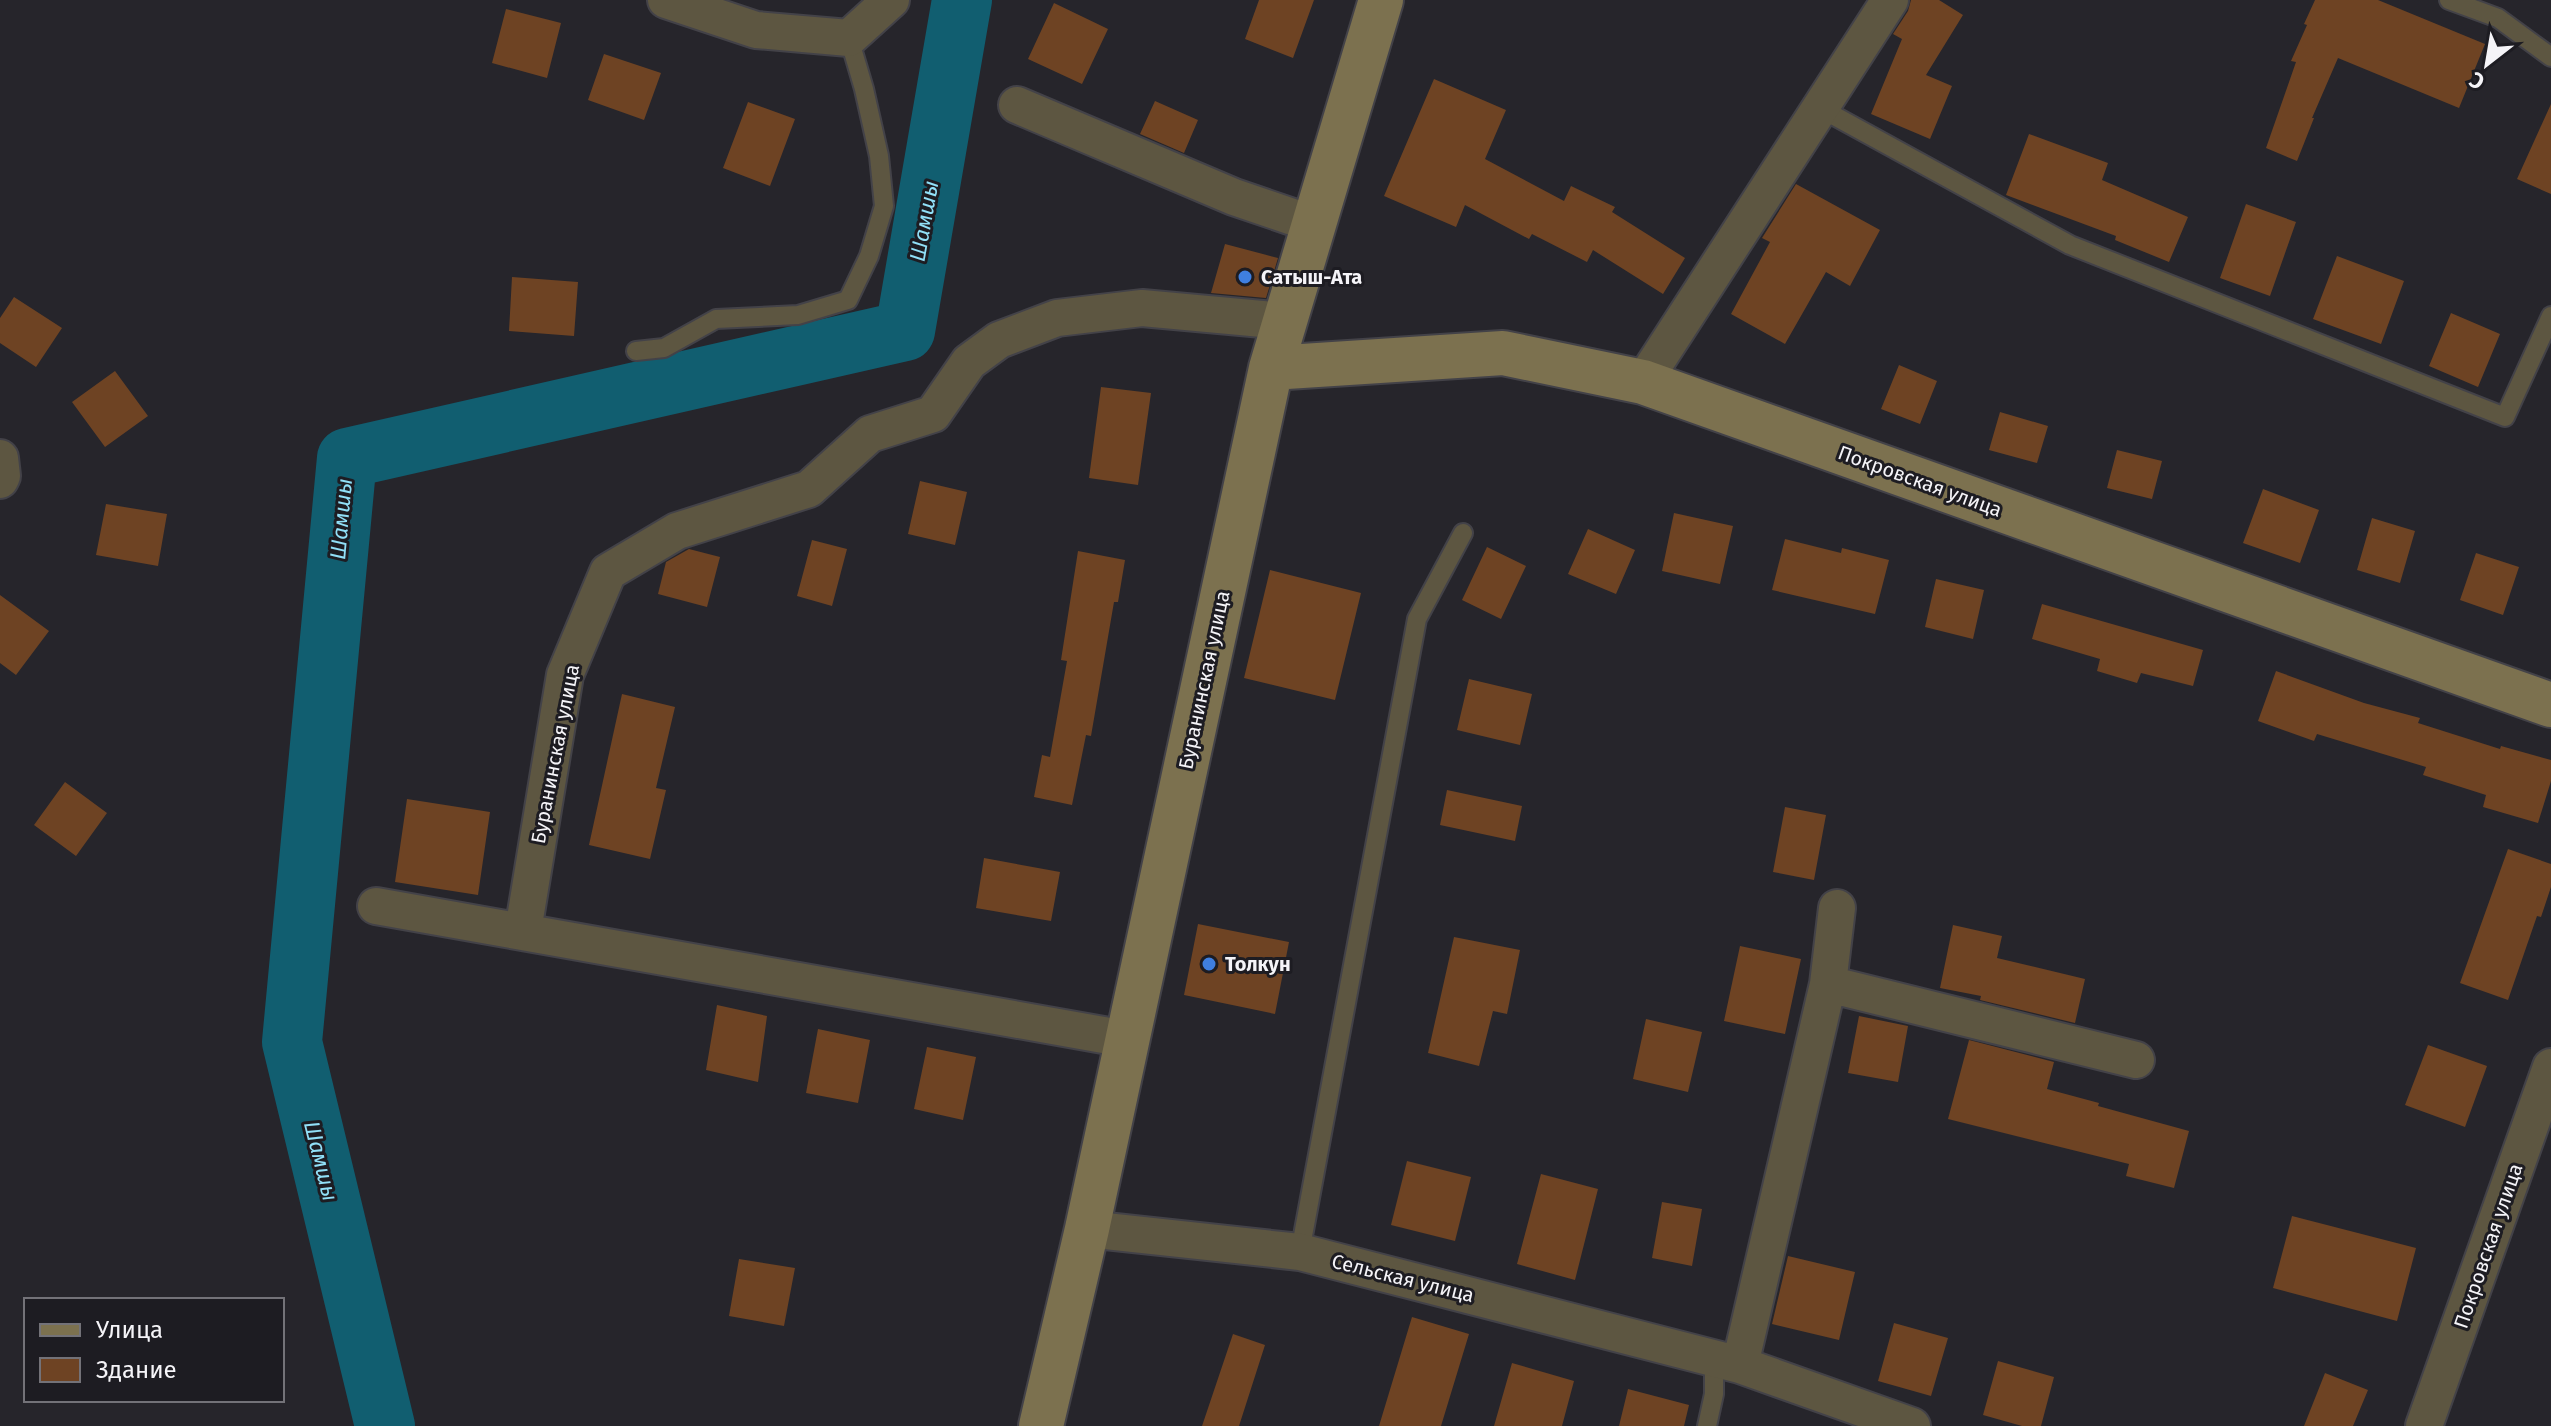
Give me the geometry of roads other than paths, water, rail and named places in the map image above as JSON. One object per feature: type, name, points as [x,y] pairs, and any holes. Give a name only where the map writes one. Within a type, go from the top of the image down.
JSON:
[{"type":"main road","name":"Буранинская улица","points":[[1041,1426],[1087,1229],[1271,368],[1381,0]]},
{"type":"main road","name":"Покровская улица","points":[[1271,368],[1503,353],[1643,382],[2551,705]]},
{"type":"street","points":[[666,0],[756,30],[849,38],[891,0]]},
{"type":"street","points":[[1643,382],[1890,0]]},
{"type":"street","points":[[1017,105],[1234,197],[1313,224]]},
{"type":"street","name":"Буранинская улица","points":[[523,931],[565,675],[608,572],[677,531],[809,489],[870,434],[933,414],[969,362],[999,340],[1057,318],[1142,308],[1284,321]]},
{"type":"street","points":[[0,458],[0,480]]},
{"type":"street","points":[[376,906],[1126,1039]]},
{"type":"street","points":[[1727,1362],[1828,984],[1837,908]]},
{"type":"street","points":[[1828,984],[2136,1060]]},
{"type":"street","name":"Покровская улица","points":[[2424,1426],[2551,1067]]},
{"type":"street","name":"Сельская улица","points":[[1087,1229],[1300,1252],[1727,1362],[1912,1426]]},
{"type":"lane","points":[[2449,0],[2498,18],[2551,57]]},
{"type":"lane","points":[[636,351],[664,348],[716,319],[798,315],[848,300],[869,256],[884,206],[879,156],[849,38]]},
{"type":"lane","points":[[1820,108],[2070,245],[2505,417],[2551,316]]},
{"type":"lane","points":[[1300,1252],[1417,619],[1463,533]]},
{"type":"lane","points":[[1707,1426],[1714,1394],[1727,1362]]},
{"type":"waterway","name":"Шамшы","points":[[385,1426],[292,1042],[347,458],[905,331],[962,0]]},
{"type":"place","name":"Сатыш-Ата","points":[[1245,277]]},
{"type":"place","name":"Толкун","points":[[1209,964]]}]
